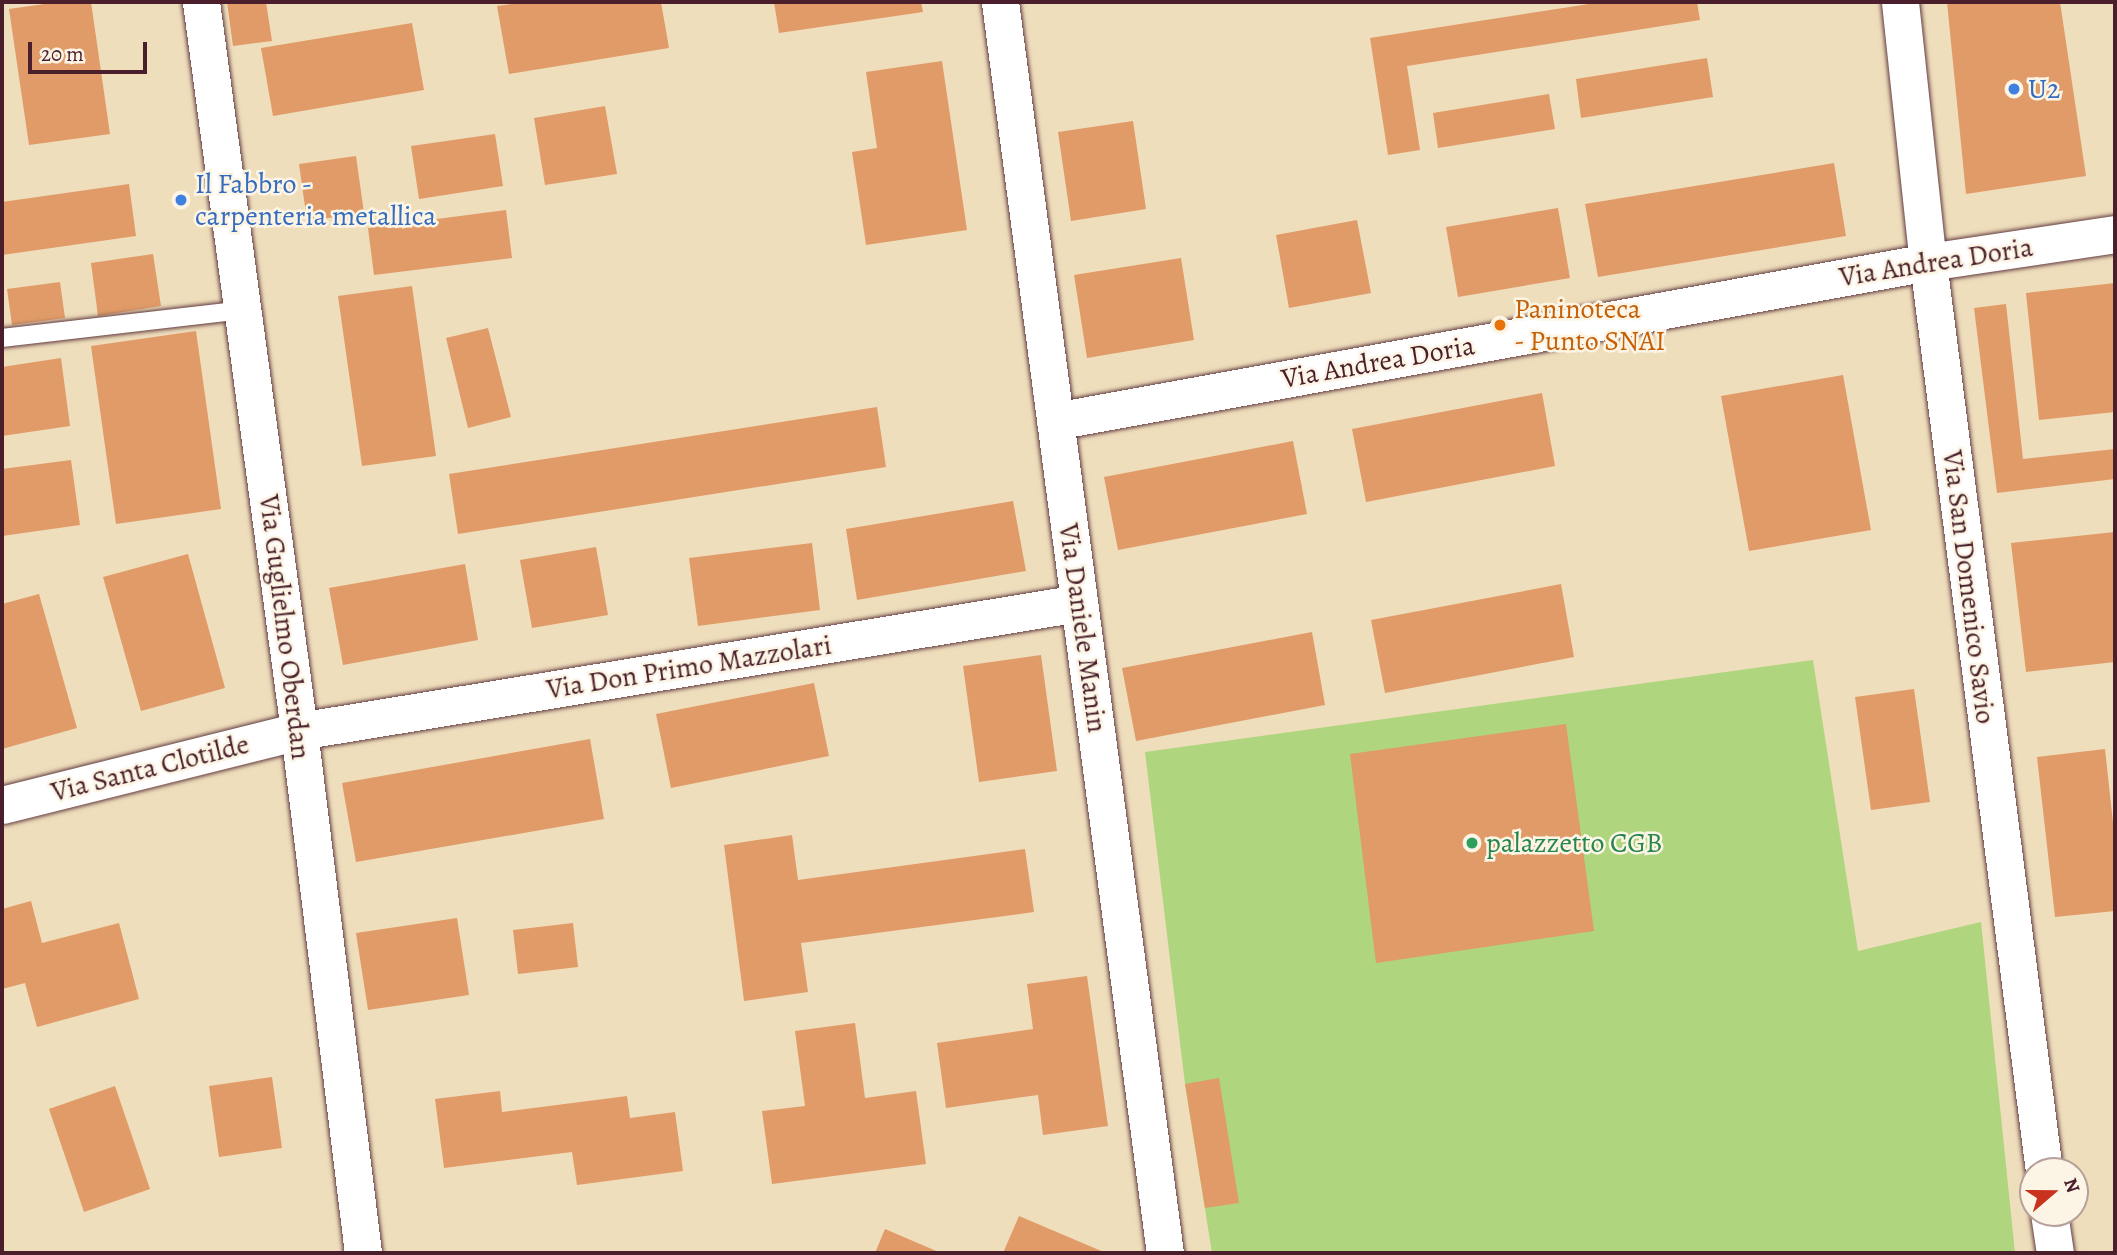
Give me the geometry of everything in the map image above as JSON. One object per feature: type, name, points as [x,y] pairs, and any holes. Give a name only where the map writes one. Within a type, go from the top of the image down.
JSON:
[{"type":"street","name":"Via Guglielmo Oberdan","points":[[201,2],[299,731],[363,1253]]},
{"type":"street","name":"Via Daniele Manin","points":[[1000,2],[1165,1253]]},
{"type":"street","name":"Via San Domenico Savio","points":[[1900,2],[1928,262],[2042,1157]]},
{"type":"street","name":"Via Andrea Doria","points":[[1055,421],[1928,262],[2115,234]]},
{"type":"street","name":"Via Don Primo Mazzolari","points":[[299,731],[1079,603]]},
{"type":"street","name":"Via Santa Clotilde","points":[[2,804],[299,731]]},
{"type":"street","points":[[2051,1227],[2054,1253]]},
{"type":"lane","points":[[2,338],[244,310]]},
{"type":"green space","points":[[1813,660],[1858,951],[1981,922],[2015,1253],[1212,1253],[1185,1084],[1145,752]]},
{"type":"building","points":[[58,2],[91,2],[110,134],[29,145],[9,9]]},
{"type":"building","points":[[227,2],[266,2],[272,41],[233,46]]},
{"type":"building","points":[[525,2],[661,2],[669,48],[509,74],[497,6]]},
{"type":"building","points":[[774,2],[921,2],[923,12],[779,33]]},
{"type":"building","points":[[1602,2],[1697,2],[1700,20],[1407,66],[1420,150],[1388,155],[1370,38]]},
{"type":"building","name":"U2","points":[[1947,2],[2060,2],[2086,176],[1966,194]]},
{"type":"building","points":[[412,23],[424,90],[273,116],[261,48]]},
{"type":"building","points":[[1707,58],[1713,97],[1581,118],[1576,79]]},
{"type":"building","points":[[942,61],[967,230],[866,245],[852,152],[877,148],[866,72]]},
{"type":"building","points":[[1549,94],[1555,129],[1438,148],[1433,113]]},
{"type":"building","points":[[605,106],[617,174],[545,185],[534,118]]},
{"type":"building","points":[[1133,121],[1146,209],[1071,221],[1058,132]]},
{"type":"building","points":[[495,134],[503,186],[419,199],[411,146]]},
{"type":"building","points":[[356,156],[364,213],[307,221],[299,164]]},
{"type":"building","points":[[1834,163],[1846,236],[1598,277],[1585,204]]},
{"type":"building","points":[[129,184],[136,236],[2,255],[2,202]]},
{"type":"building","points":[[1558,208],[1570,278],[1458,297],[1446,227]]},
{"type":"building","points":[[506,210],[512,258],[374,275],[368,228]]},
{"type":"building","points":[[1357,220],[1371,293],[1289,308],[1276,235]]},
{"type":"building","points":[[153,254],[161,306],[98,316],[91,263]]},
{"type":"building","points":[[1181,258],[1194,340],[1087,358],[1074,275]]},
{"type":"building","points":[[60,282],[65,318],[12,325],[7,289]]},
{"type":"building","points":[[2115,283],[2115,412],[2039,420],[2026,293]]},
{"type":"building","points":[[412,286],[436,456],[362,466],[338,296]]},
{"type":"building","points":[[2006,304],[2023,459],[2115,449],[2115,479],[1997,493],[1974,308]]},
{"type":"building","points":[[488,328],[511,417],[468,428],[446,338]]},
{"type":"building","points":[[196,331],[221,509],[116,524],[91,346]]},
{"type":"building","points":[[61,358],[70,426],[2,436],[2,367]]},
{"type":"building","points":[[1843,375],[1871,530],[1749,551],[1721,396]]},
{"type":"building","points":[[1542,393],[1555,466],[1366,502],[1352,429]]},
{"type":"building","points":[[877,407],[886,467],[458,534],[449,474]]},
{"type":"building","points":[[1293,441],[1307,514],[1118,550],[1104,477]]},
{"type":"building","points":[[71,460],[80,525],[2,536],[2,469]]},
{"type":"building","points":[[1013,501],[1026,571],[857,600],[846,529]]},
{"type":"building","points":[[2115,532],[2115,662],[2026,672],[2011,543]]},
{"type":"building","points":[[812,543],[820,610],[698,626],[689,558]]},
{"type":"building","points":[[596,547],[608,615],[532,628],[520,560]]},
{"type":"building","points":[[188,554],[225,688],[141,711],[103,577]]},
{"type":"building","points":[[465,564],[478,640],[343,665],[329,588]]},
{"type":"building","points":[[1561,584],[1574,657],[1385,693],[1371,620]]},
{"type":"building","points":[[39,594],[77,728],[2,749],[2,604]]},
{"type":"building","points":[[1312,632],[1325,705],[1136,741],[1122,668]]},
{"type":"building","points":[[1041,655],[1057,771],[979,782],[963,666]]},
{"type":"building","points":[[814,683],[829,756],[671,788],[656,714]]},
{"type":"building","points":[[1914,689],[1930,802],[1871,810],[1855,697]]},
{"type":"building","name":"palazzetto CGB","points":[[1566,724],[1594,931],[1376,963],[1350,754]]},
{"type":"building","points":[[590,739],[604,819],[356,862],[342,783]]},
{"type":"building","points":[[2105,749],[2115,841],[2115,911],[2055,917],[2037,757]]},
{"type":"building","points":[[792,835],[798,880],[1025,849],[1034,912],[801,943],[808,992],[744,1001],[724,845]]},
{"type":"building","points":[[31,901],[42,943],[119,923],[139,999],[37,1027],[25,983],[2,989],[2,909]]},
{"type":"building","points":[[457,918],[469,995],[368,1010],[356,933]]},
{"type":"building","points":[[573,923],[578,967],[518,974],[513,930]]},
{"type":"building","points":[[1087,976],[1108,1126],[1043,1135],[1038,1095],[946,1108],[937,1043],[1033,1029],[1027,984]]},
{"type":"building","points":[[855,1023],[865,1098],[916,1091],[926,1164],[772,1184],[762,1111],[805,1106],[795,1031]]},
{"type":"building","points":[[272,1077],[282,1148],[219,1157],[209,1086]]},
{"type":"building","points":[[1219,1078],[1239,1203],[1205,1208],[1185,1084]]},
{"type":"building","points":[[115,1086],[150,1189],[84,1212],[49,1109]]},
{"type":"building","points":[[500,1091],[502,1112],[627,1096],[630,1118],[675,1112],[683,1171],[577,1185],[572,1152],[444,1168],[435,1099]]},
{"type":"building","points":[[1019,1216],[1106,1253],[1003,1253]]},
{"type":"building","points":[[885,1229],[941,1253],[875,1253]]},
{"type":"place","name":"U2","points":[[2014,89]]},
{"type":"place","name":"Il Fabbro - carpenteria metallica","points":[[181,200]]},
{"type":"place","name":"Paninoteca - Punto SNAI","points":[[1500,325]]},
{"type":"place","name":"palazzetto CGB","points":[[1472,843]]}]
